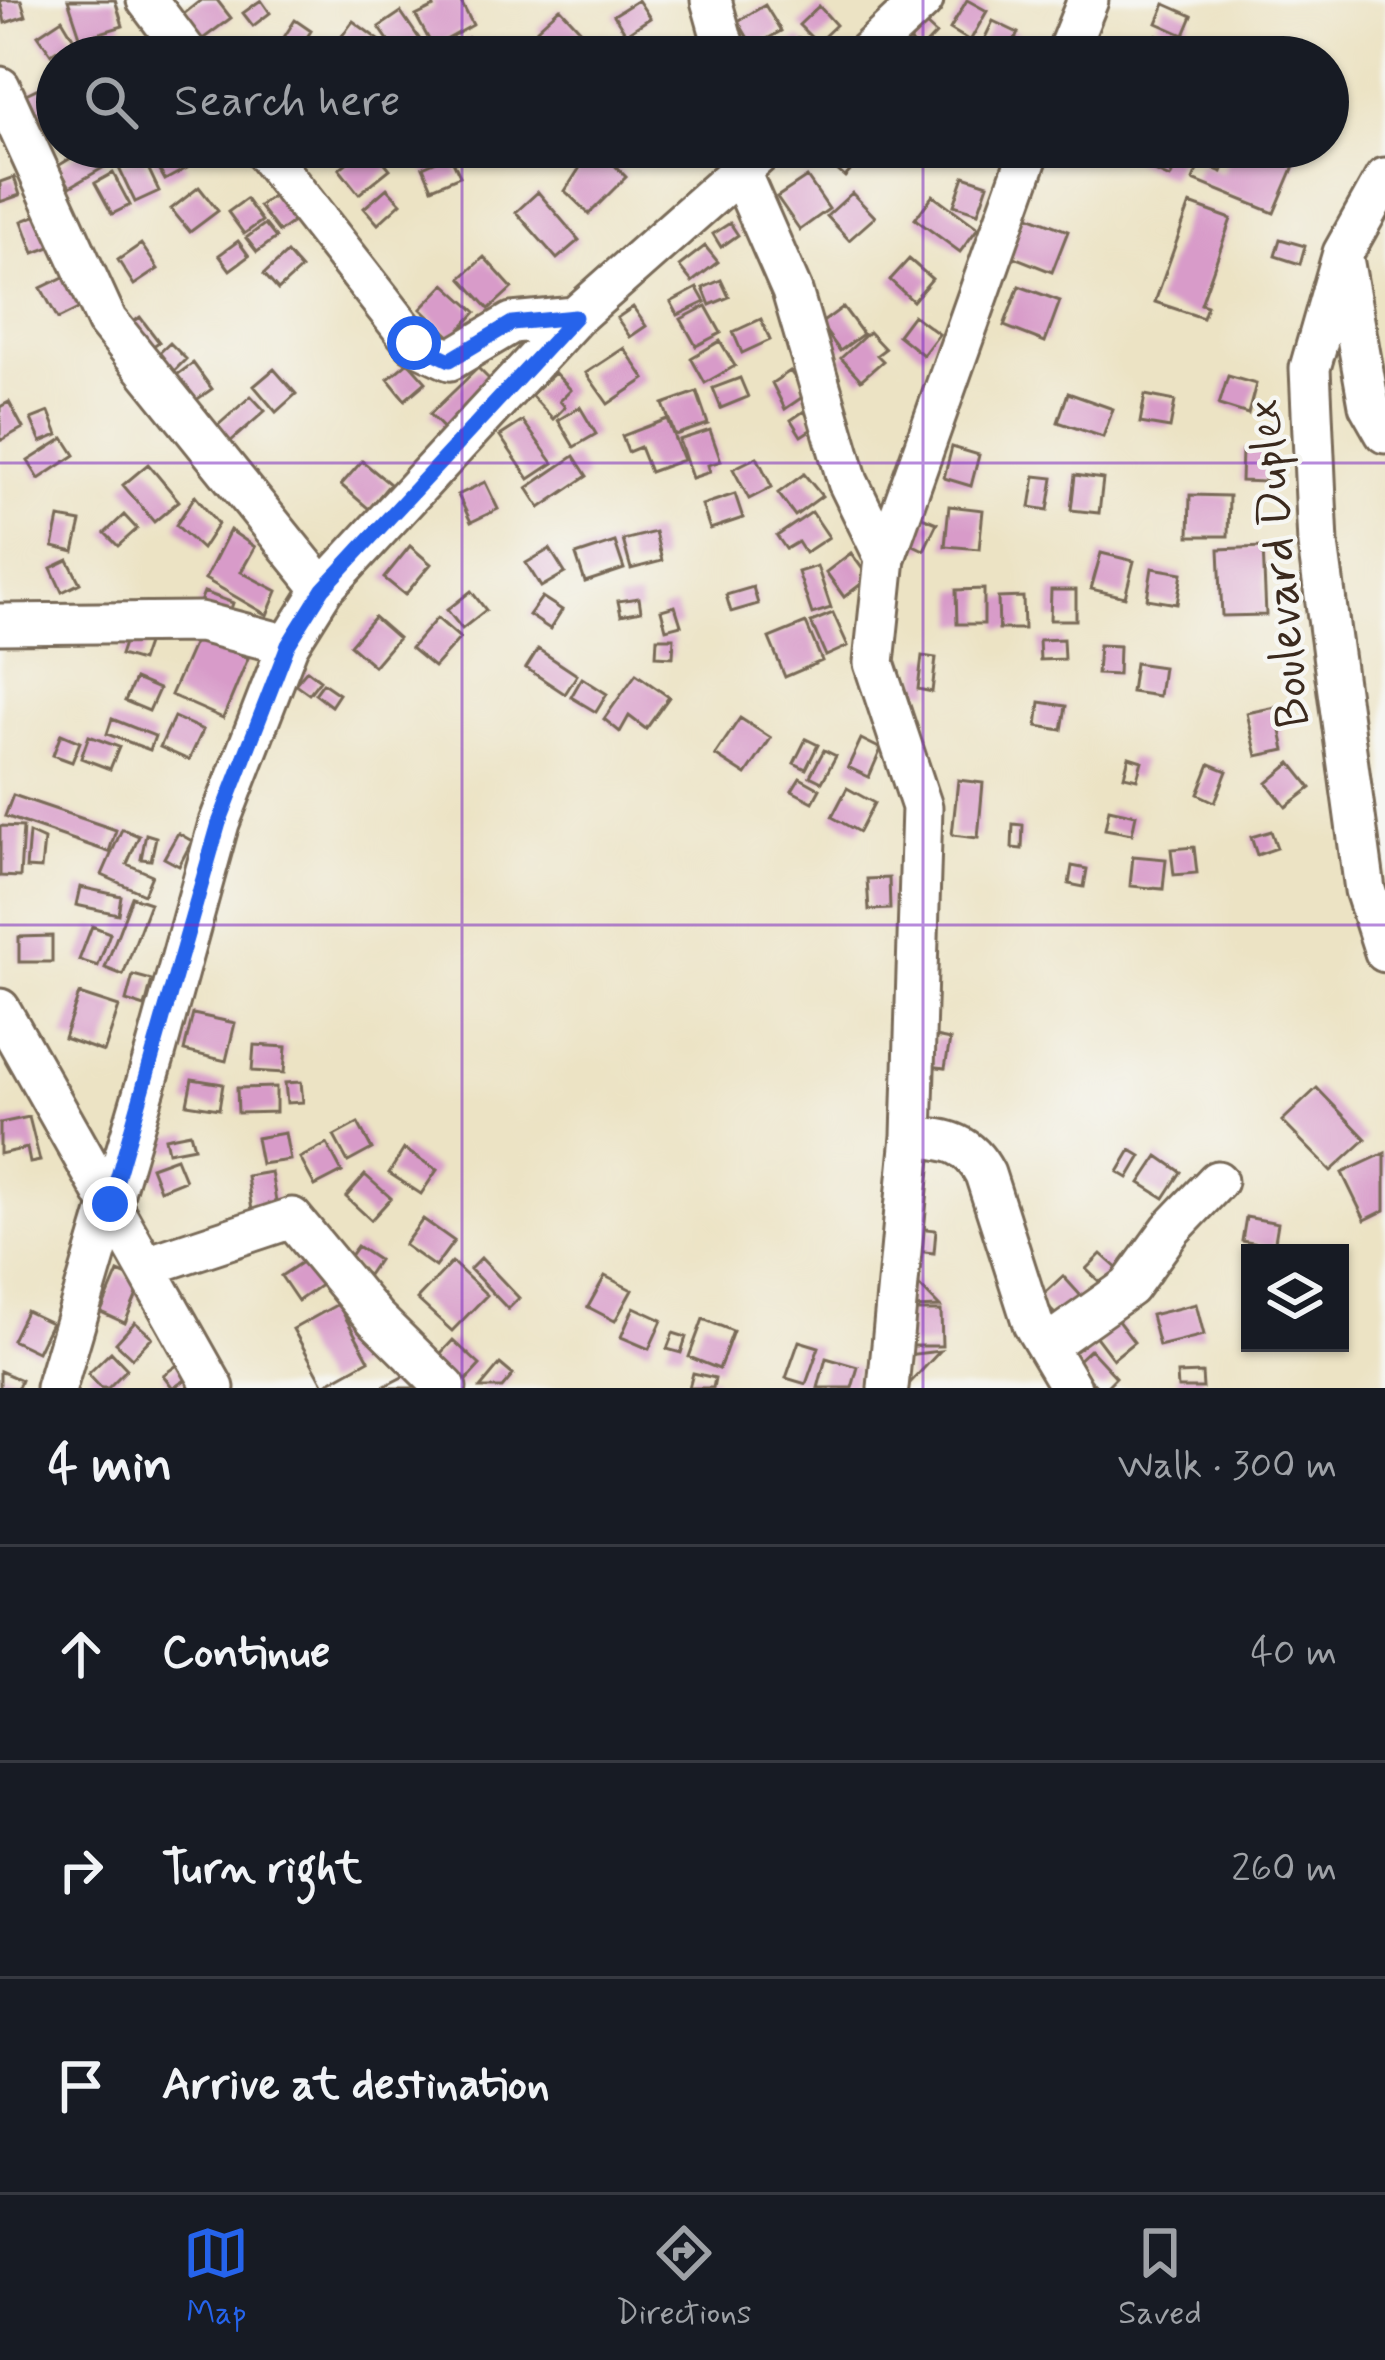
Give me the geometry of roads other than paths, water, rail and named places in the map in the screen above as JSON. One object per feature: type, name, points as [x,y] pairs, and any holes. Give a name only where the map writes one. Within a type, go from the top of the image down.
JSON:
[{"type":"street","points":[[147,0],[174,36]]},
{"type":"street","points":[[710,0],[721,36]]},
{"type":"street","points":[[884,36],[923,0]]},
{"type":"street","points":[[1073,36],[1088,0]]},
{"type":"street","points":[[0,87],[36,166]]},
{"type":"street","points":[[37,168],[107,321],[323,589]]},
{"type":"street","points":[[277,168],[414,343],[450,360],[512,323],[575,317]]},
{"type":"street","points":[[56,1388],[219,823],[288,645],[323,589],[575,317],[735,168]]},
{"type":"street","points":[[753,168],[848,482],[886,558]]},
{"type":"street","points":[[888,1388],[912,1136],[922,807],[874,662],[886,558],[1024,168]]},
{"type":"street","name":"Boulevard Duplex","points":[[1385,178],[1342,253],[1310,368],[1318,544],[1365,890],[1385,952]]},
{"type":"street","points":[[1342,253],[1369,405],[1385,433]]},
{"type":"street","points":[[0,624],[200,622],[288,645]]},
{"type":"street","points":[[0,1010],[214,1388]]},
{"type":"street","points":[[912,1136],[957,1141],[974,1153],[1033,1324],[1071,1388]]},
{"type":"street","points":[[1046,1346],[1130,1287],[1171,1229],[1217,1181]]},
{"type":"street","points":[[147,1266],[292,1218],[374,1318],[446,1388]]}]
